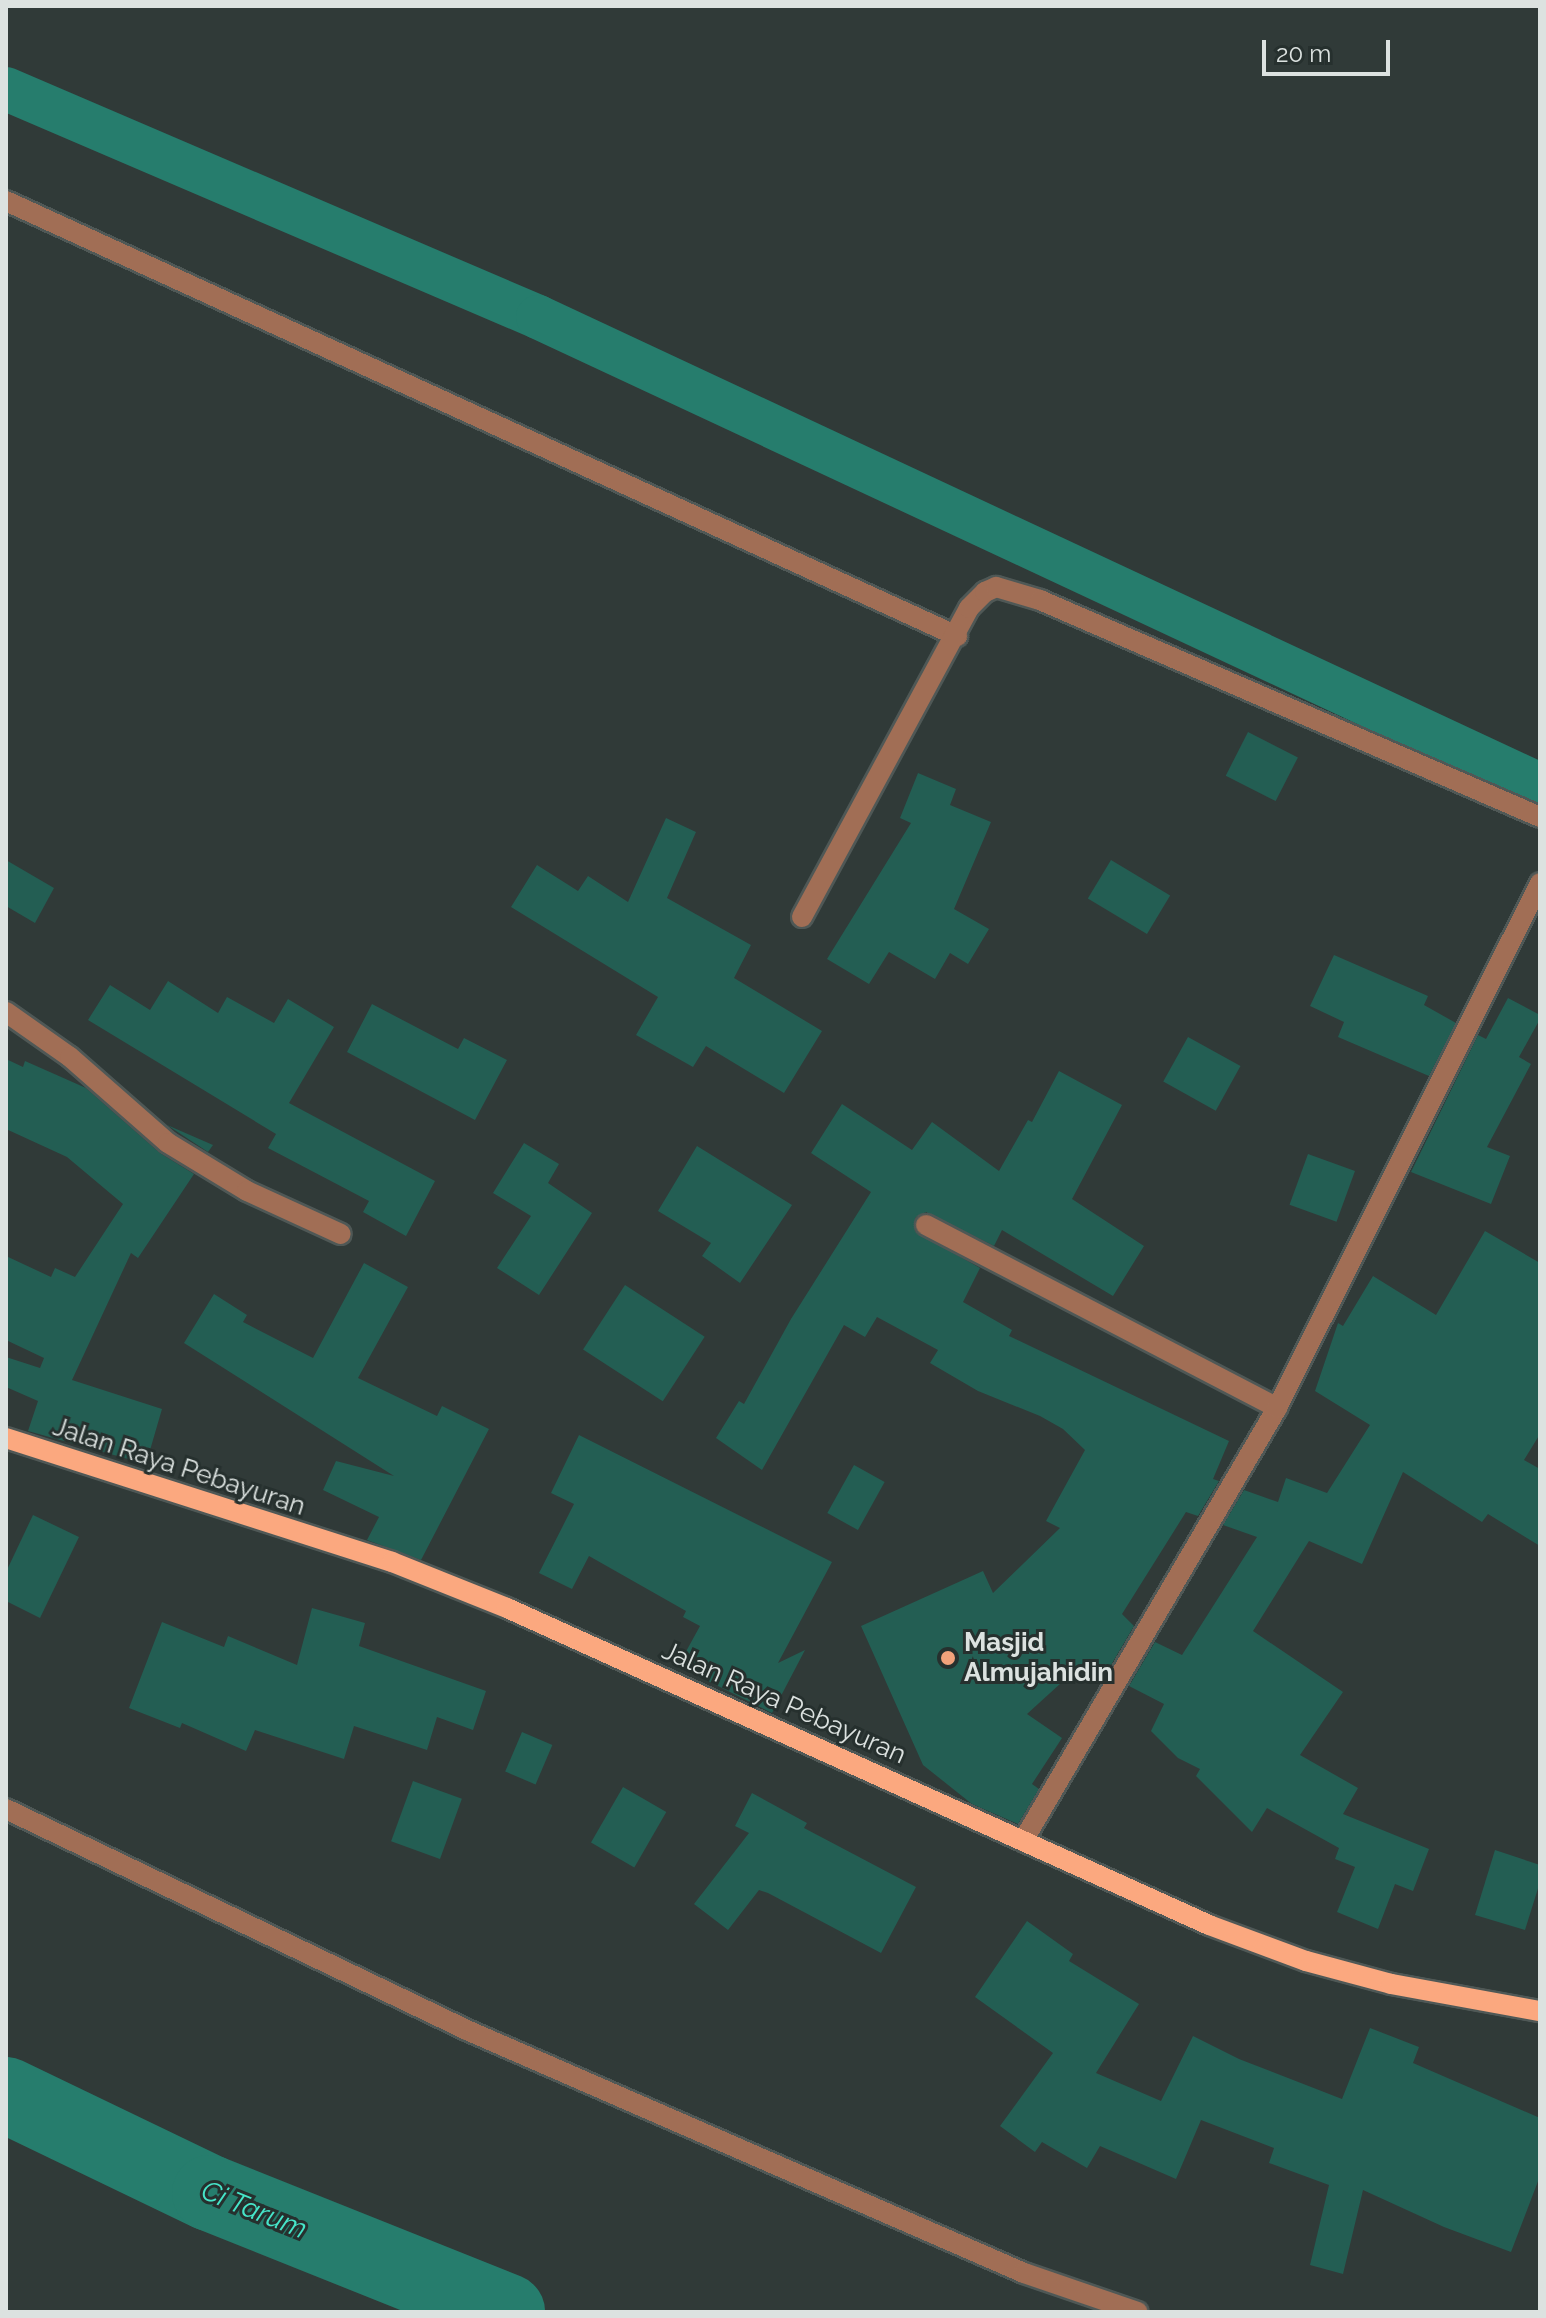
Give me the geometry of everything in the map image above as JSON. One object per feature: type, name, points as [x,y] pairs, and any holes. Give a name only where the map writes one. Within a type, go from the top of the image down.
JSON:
[{"type":"main road","name":"Jalan Raya Pebayuran","points":[[6,1438],[392,1562],[709,1697],[1209,1925],[1306,1961],[1391,1984],[1540,2011]]},
{"type":"street","points":[[6,201],[957,636]]},
{"type":"street","points":[[802,917],[957,636],[969,608],[985,592],[996,587],[1025,595],[1540,817]]},
{"type":"street","points":[[1023,1841],[1277,1408],[1540,883]]},
{"type":"street","points":[[6,1012],[70,1057],[168,1143],[247,1191],[341,1234]]},
{"type":"street","points":[[926,1225],[1277,1408]]},
{"type":"street","points":[[6,1809],[469,2031],[1024,2273],[1138,2312]]},
{"type":"building","points":[[1248,732],[1298,757],[1276,801],[1226,776]]},
{"type":"building","points":[[918,773],[956,789],[950,805],[991,822],[954,909],[989,929],[968,964],[950,953],[935,979],[889,952],[869,984],[827,959],[911,823],[900,818]]},
{"type":"building","points":[[666,818],[696,832],[667,898],[751,945],[734,978],[822,1031],[784,1093],[706,1046],[693,1067],[636,1035],[658,997],[511,907],[537,865],[578,891],[588,876],[628,902]]},
{"type":"building","points":[[6,860],[54,888],[35,923],[6,906]]},
{"type":"building","points":[[1111,860],[1170,896],[1147,934],[1088,899]]},
{"type":"building","points":[[1334,955],[1428,996],[1424,1005],[1456,1023],[1429,1076],[1338,1037],[1344,1022],[1310,1006]]},
{"type":"building","points":[[168,981],[218,1013],[227,997],[274,1023],[288,999],[334,1027],[289,1103],[435,1181],[406,1236],[363,1212],[369,1201],[268,1148],[276,1134],[88,1020],[110,985],[150,1010]]},
{"type":"building","points":[[1508,998],[1540,1015],[1540,1019],[1519,1057],[1531,1064],[1487,1147],[1510,1156],[1491,1204],[1411,1172],[1478,1035],[1486,1039]]},
{"type":"building","points":[[372,1004],[458,1049],[464,1038],[507,1060],[475,1120],[347,1052]]},
{"type":"building","points":[[1188,1037],[1240,1066],[1216,1111],[1163,1082]]},
{"type":"building","points":[[6,1059],[23,1067],[25,1061],[86,1088],[160,1153],[194,1174],[138,1258],[131,1253],[72,1380],[162,1409],[146,1464],[28,1431],[38,1401],[6,1387],[6,1357],[40,1368],[44,1358],[6,1340],[6,1256],[51,1277],[55,1268],[75,1277],[123,1204],[67,1157],[6,1129]]},
{"type":"building","points":[[1059,1071],[1122,1105],[1072,1199],[1144,1246],[1113,1296],[1002,1230],[994,1246],[926,1212],[915,1218],[915,1231],[980,1268],[963,1302],[1012,1330],[1009,1336],[1229,1441],[1213,1479],[1219,1481],[1198,1516],[1186,1512],[1122,1614],[1134,1626],[1101,1682],[1083,1663],[1027,1714],[1062,1738],[1032,1784],[1039,1789],[1018,1824],[972,1804],[923,1765],[861,1626],[983,1571],[993,1593],[1060,1528],[1046,1521],[1085,1450],[1063,1429],[1040,1416],[978,1391],[930,1363],[938,1350],[877,1317],[865,1337],[844,1325],[762,1470],[716,1438],[739,1401],[744,1404],[791,1319],[871,1192],[811,1153],[842,1104],[912,1150],[932,1122],[999,1171],[1028,1120],[1032,1122]]},
{"type":"building","points":[[167,1125],[213,1145],[208,1152]]},
{"type":"building","points":[[524,1143],[559,1164],[548,1183],[592,1213],[539,1295],[497,1268],[531,1216],[493,1193]]},
{"type":"building","points":[[697,1146],[792,1205],[740,1283],[702,1256],[711,1243],[658,1211]]},
{"type":"building","points":[[1308,1154],[1355,1171],[1337,1222],[1290,1205]]},
{"type":"building","points":[[1485,1231],[1540,1263],[1540,1434],[1524,1460],[1540,1469],[1540,1546],[1488,1514],[1482,1522],[1403,1472],[1362,1564],[1309,1541],[1253,1631],[1343,1692],[1300,1755],[1358,1788],[1343,1814],[1429,1849],[1413,1891],[1395,1884],[1378,1929],[1337,1912],[1355,1867],[1335,1859],[1339,1848],[1267,1808],[1252,1832],[1196,1776],[1200,1769],[1178,1758],[1151,1731],[1164,1704],[1129,1686],[1155,1642],[1182,1655],[1257,1537],[1223,1525],[1244,1490],[1278,1502],[1286,1478],[1327,1493],[1370,1425],[1315,1391],[1338,1323],[1343,1326],[1373,1276],[1436,1315]]},
{"type":"building","points":[[364,1263],[408,1287],[358,1378],[437,1416],[442,1406],[489,1429],[421,1560],[367,1540],[379,1517],[323,1490],[336,1461],[394,1476],[184,1343],[214,1294],[247,1315],[243,1322],[313,1358]]},
{"type":"building","points":[[625,1285],[705,1337],[663,1401],[583,1350]]},
{"type":"building","points":[[579,1435],[832,1562],[778,1663],[805,1650],[772,1713],[678,1666],[700,1626],[683,1617],[686,1611],[589,1556],[572,1589],[539,1573],[574,1504],[551,1493]]},
{"type":"building","points":[[854,1465],[885,1482],[858,1530],[827,1513]]},
{"type":"building","points":[[33,1515],[79,1537],[40,1618],[6,1601],[6,1572]]},
{"type":"building","points":[[312,1608],[365,1623],[359,1646],[486,1691],[473,1730],[437,1717],[427,1750],[354,1726],[344,1759],[255,1730],[246,1751],[182,1723],[180,1728],[129,1708],[162,1622],[224,1647],[228,1636],[297,1665]]},
{"type":"building","points":[[522,1732],[552,1745],[536,1784],[505,1772]]},
{"type":"building","points":[[413,1781],[462,1799],[440,1859],[391,1841]]},
{"type":"building","points":[[623,1787],[666,1812],[634,1867],[591,1842]]},
{"type":"building","points":[[752,1793],[807,1823],[804,1828],[916,1887],[881,1953],[759,1890],[728,1930],[694,1904],[749,1833],[735,1826]]},
{"type":"building","points":[[1495,1850],[1540,1865],[1540,1882],[1525,1930],[1475,1915]]},
{"type":"building","points":[[1027,1921],[1073,1954],[1069,1961],[1139,2004],[1096,2073],[1161,2101],[1193,2036],[1239,2059],[1342,2099],[1370,2028],[1419,2047],[1413,2063],[1540,2118],[1540,2176],[1511,2252],[1444,2227],[1363,2190],[1343,2274],[1310,2265],[1329,2185],[1269,2163],[1274,2148],[1201,2120],[1176,2179],[1100,2146],[1087,2168],[1042,2142],[1035,2152],[1000,2126],[1053,2053],[975,1997]]},
{"type":"waterway","points":[[6,89],[538,317],[1540,785]]},
{"type":"waterway","name":"Ci Tarum","points":[[6,2095],[210,2193],[507,2312]]},
{"type":"place","name":"Masjid Almujahidin","points":[[948,1658]]}]
